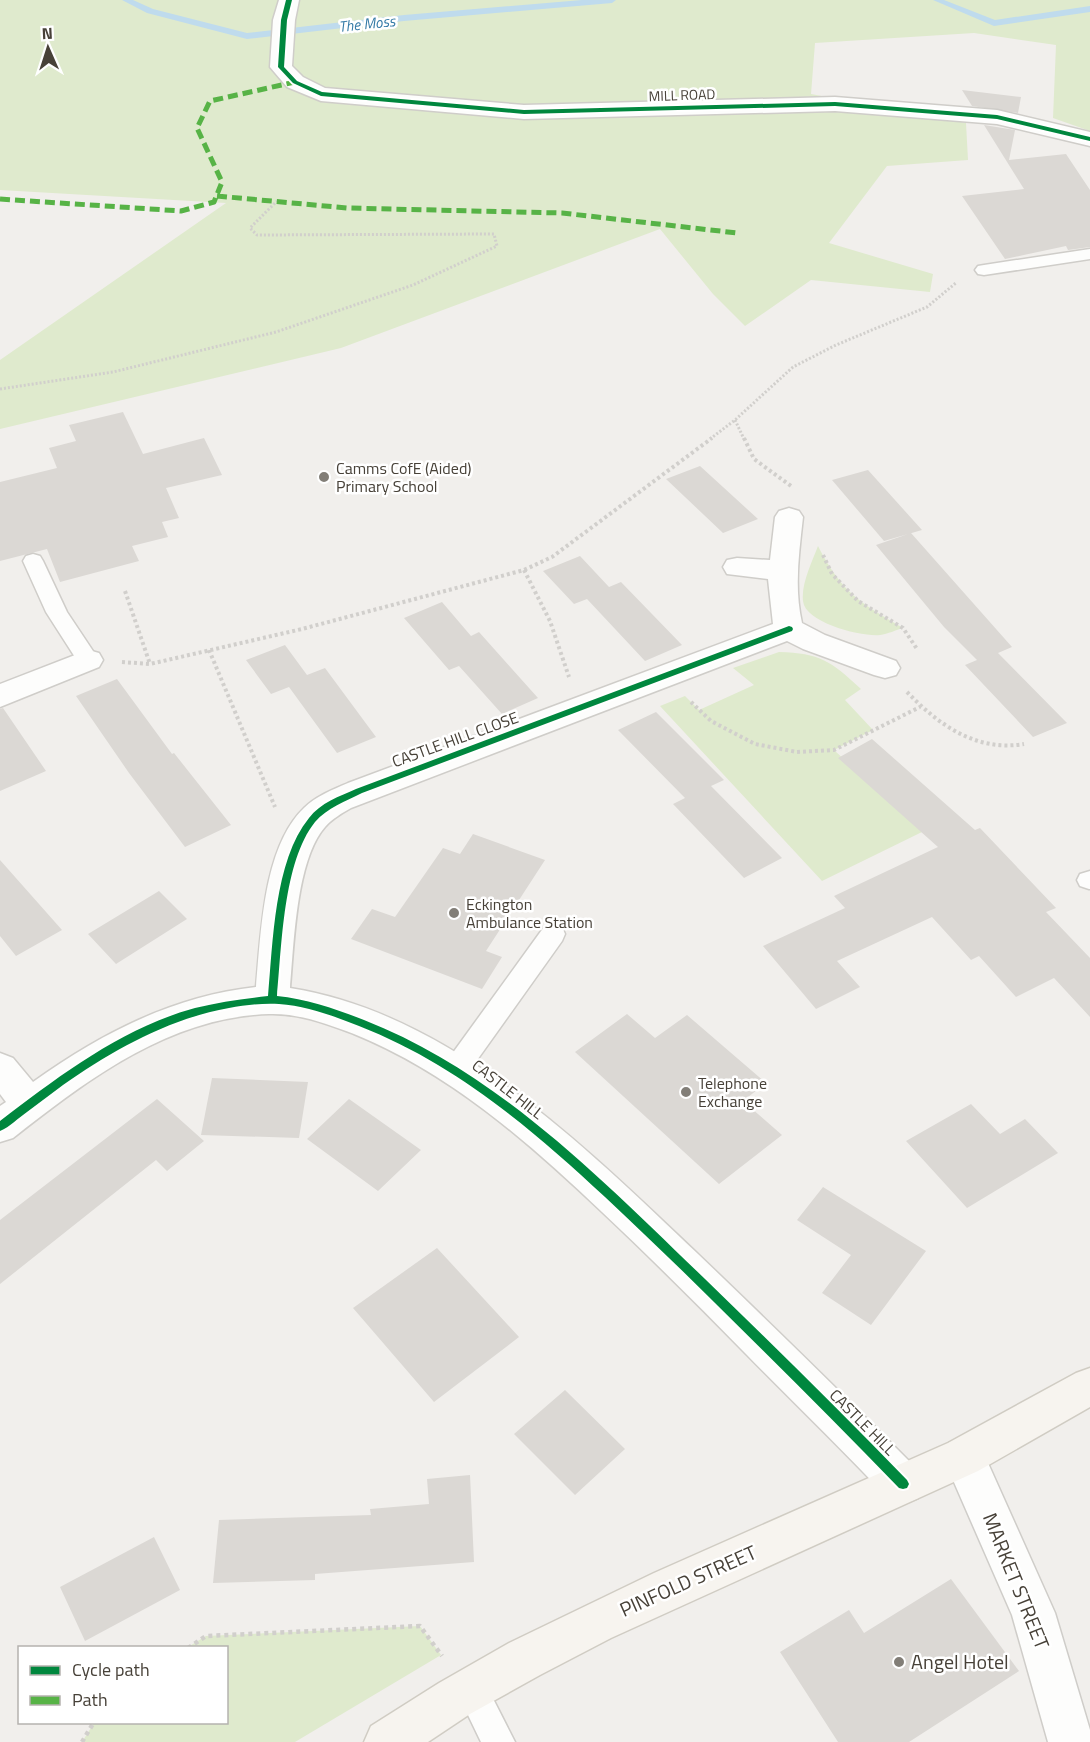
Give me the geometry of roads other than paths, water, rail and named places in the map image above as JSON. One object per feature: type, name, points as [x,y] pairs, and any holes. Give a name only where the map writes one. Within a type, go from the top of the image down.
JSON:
[{"type":"main road","name":"PINFOLD STREET","points":[[411,1735],[471,1688],[595,1624],[964,1457],[1090,1386]]},
{"type":"street","name":"MILL ROAD","points":[[286,10],[282,56],[295,82],[321,94],[524,112],[835,104],[997,117],[1090,139]]},
{"type":"street","points":[[789,517],[782,570],[782,604],[789,629],[814,642],[885,668]]},
{"type":"street","points":[[737,567],[782,570]]},
{"type":"street","name":"CASTLE HILL CLOSE","points":[[272,1000],[285,893],[297,841],[312,819],[342,798],[789,629]]},
{"type":"street","points":[[0,696],[87,660]]},
{"type":"street","name":"CASTLE HILL","points":[[0,1127],[29,1104],[101,1055],[144,1031],[191,1012],[224,1003],[272,1000],[316,1008],[381,1029],[456,1069],[482,1086],[564,1153],[701,1281],[903,1484]]},
{"type":"street","points":[[0,1068],[29,1104]]},
{"type":"street","name":"MARKET STREET","points":[[964,1457],[1033,1613],[1071,1742]]},
{"type":"lane","points":[[984,270],[1090,255]]},
{"type":"lane","points":[[33,561],[43,587],[65,630],[87,660]]},
{"type":"lane","points":[[456,1069],[553,934]]},
{"type":"lane","points":[[471,1688],[499,1742]]},
{"type":"waterway","name":"The Moss","points":[[126,0],[150,11],[247,36],[404,18],[612,0]]},
{"type":"waterway","name":"The Moss","points":[[937,0],[994,23],[1090,9]]},
{"type":"place","name":"Camms CofE (Aided) Primary School","points":[[324,477]]},
{"type":"place","name":"Eckington Ambulance Station","points":[[454,913]]},
{"type":"place","name":"Telephone Exchange","points":[[686,1092]]},
{"type":"place","name":"Angel Hotel","points":[[899,1662]]}]
